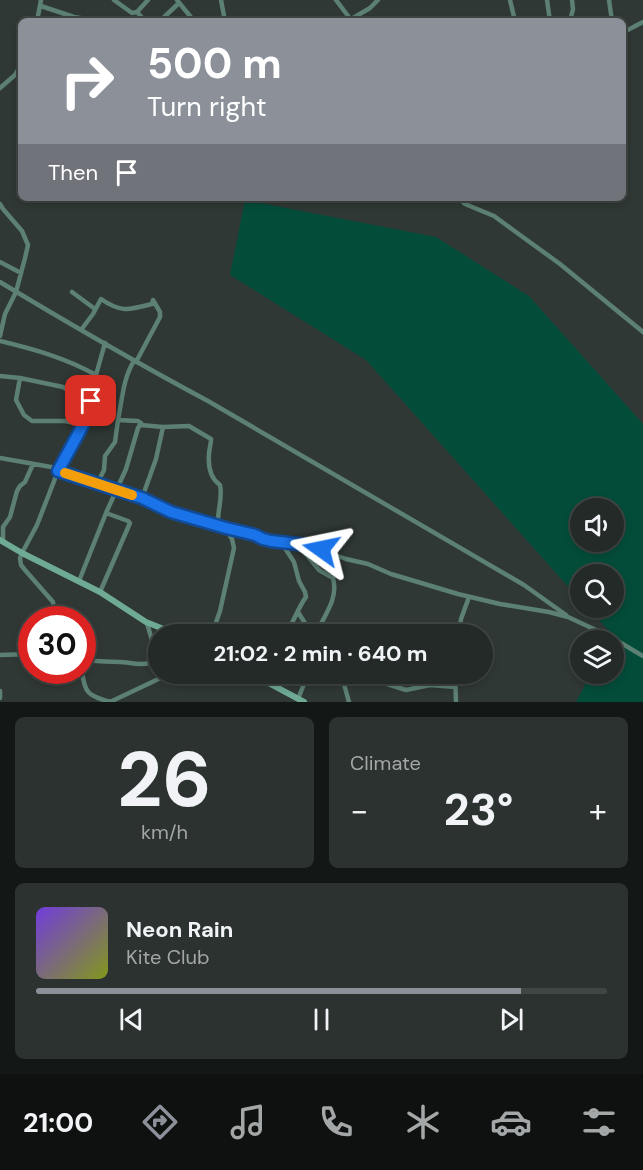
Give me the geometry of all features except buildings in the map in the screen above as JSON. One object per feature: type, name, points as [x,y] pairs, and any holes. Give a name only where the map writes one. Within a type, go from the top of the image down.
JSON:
[{"type":"main road","points":[[1,540],[100,592],[152,624]]},
{"type":"main road","points":[[272,684],[301,700]]},
{"type":"street","points":[[114,0],[130,13],[137,12],[148,0]]},
{"type":"street","points":[[221,0],[224,18]]},
{"type":"street","points":[[336,0],[349,18]]},
{"type":"street","points":[[353,18],[378,0]]},
{"type":"street","points":[[510,0],[514,18]]},
{"type":"street","points":[[547,0],[550,18]]},
{"type":"street","points":[[571,18],[573,0]]},
{"type":"street","points":[[609,0],[612,18]]},
{"type":"street","points":[[163,18],[178,1],[192,18]]},
{"type":"street","points":[[38,18],[41,3],[80,18]]},
{"type":"street","points":[[137,12],[143,18]]},
{"type":"street","points":[[626,31],[643,22]]},
{"type":"street","points":[[0,88],[18,70]]},
{"type":"street","points":[[462,201],[494,216],[560,264],[643,332]]},
{"type":"street","points":[[0,204],[22,231],[28,245],[16,292],[5,314],[0,336]]},
{"type":"street","points":[[0,262],[21,273]]},
{"type":"street","points":[[0,282],[524,585],[568,617],[643,656]]},
{"type":"street","points":[[72,292],[95,309]]},
{"type":"street","points":[[81,330],[101,300],[117,309],[125,310],[152,304],[153,300],[160,312],[160,317],[131,366],[124,390],[115,442],[105,456],[104,470],[100,478],[94,483]]},
{"type":"street","points":[[0,341],[56,357],[96,375]]},
{"type":"street","points":[[54,606],[53,602],[21,565],[20,558],[37,525],[58,471],[83,425],[105,343]]},
{"type":"street","points":[[0,376],[63,387],[91,401]]},
{"type":"street","points":[[20,378],[16,400],[24,415],[32,421],[65,420],[83,425]]},
{"type":"street","points":[[118,420],[138,421],[141,424],[163,427],[189,426],[211,439],[208,455],[211,475],[220,485],[222,493],[217,514],[218,525]]},
{"type":"street","points":[[79,581],[117,490],[141,424]]},
{"type":"street","points":[[142,498],[156,459],[163,427]]},
{"type":"street","points":[[0,458],[51,467],[142,498],[171,512],[263,539],[307,545],[346,559],[369,564],[391,574],[470,597],[568,617]]},
{"type":"street","points":[[1,540],[3,527],[10,517],[14,499],[33,464]]},
{"type":"street","points":[[100,592],[130,523],[106,513]]},
{"type":"street","points":[[215,624],[234,548],[226,528]]},
{"type":"street","points":[[281,542],[294,562],[298,581],[306,597],[291,624]]},
{"type":"street","points":[[293,543],[302,549],[319,570],[333,578],[336,590],[321,624]]},
{"type":"street","points":[[461,624],[470,597]]},
{"type":"street","points":[[298,612],[306,624]]},
{"type":"street","points":[[96,662],[149,663],[156,654],[147,622]]},
{"type":"street","points":[[0,655],[18,654]]},
{"type":"street","points":[[84,684],[86,690],[98,698],[111,702],[148,684]]},
{"type":"street","points":[[301,700],[305,684]]},
{"type":"street","points":[[344,684],[349,702]]},
{"type":"street","points":[[387,684],[406,690],[430,685],[454,687]]},
{"type":"street","points":[[454,684],[456,702]]},
{"type":"street","points":[[0,691],[0,698]]},
{"type":"green space","points":[[245,201],[436,237],[529,296],[643,424],[643,702],[576,702],[586,684],[624,684],[624,630],[608,630],[597,618],[624,618],[624,564],[570,564],[570,589],[366,360],[230,275]]},
{"type":"slow traffic","points":[[65,473],[132,495]]},
{"type":"route","points":[[91,401],[83,425],[58,471],[142,498],[171,512],[271,541],[321,549]]}]
